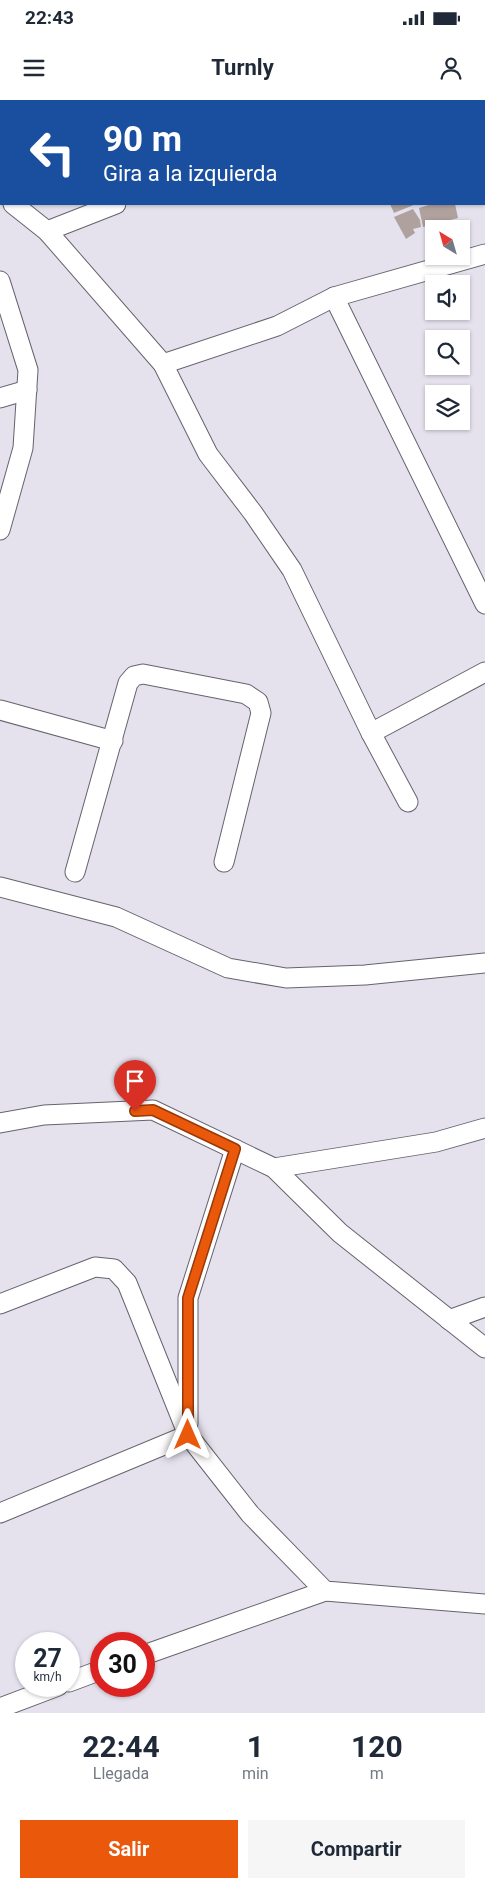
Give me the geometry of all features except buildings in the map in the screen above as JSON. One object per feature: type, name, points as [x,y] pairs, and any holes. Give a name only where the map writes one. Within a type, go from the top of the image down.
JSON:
[{"type":"street","points":[[14,205],[47,231],[163,364],[208,454],[253,513],[292,570],[371,733],[408,802]]},
{"type":"street","points":[[47,231],[113,205]]},
{"type":"street","points":[[163,364],[277,326],[334,297],[485,254]]},
{"type":"street","points":[[0,281],[28,370],[23,448],[0,530]]},
{"type":"street","points":[[334,297],[485,604]]},
{"type":"street","points":[[0,398],[27,390]]},
{"type":"street","points":[[371,733],[485,672]]},
{"type":"street","points":[[75,872],[128,683],[134,676],[143,674],[246,694],[258,702],[261,713],[224,862]]},
{"type":"street","points":[[0,710],[113,741]]},
{"type":"street","points":[[0,887],[116,917],[228,968],[286,978],[365,975],[485,963]]},
{"type":"street","points":[[0,1123],[44,1115],[153,1110],[274,1168],[340,1233],[485,1348]]},
{"type":"street","points":[[274,1168],[436,1142],[485,1128]]},
{"type":"street","points":[[188,1435],[188,1298],[235,1149]]},
{"type":"street","points":[[0,1304],[95,1267],[114,1269],[127,1282],[188,1435],[250,1514],[325,1591]]},
{"type":"street","points":[[448,1320],[485,1307]]},
{"type":"street","points":[[0,1513],[188,1435]]},
{"type":"street","points":[[155,1651],[325,1591],[485,1604]]},
{"type":"street","points":[[0,1708],[29,1697]]},
{"type":"route","points":[[135,1111],[153,1110],[235,1149],[188,1298],[188,1435]]}]
